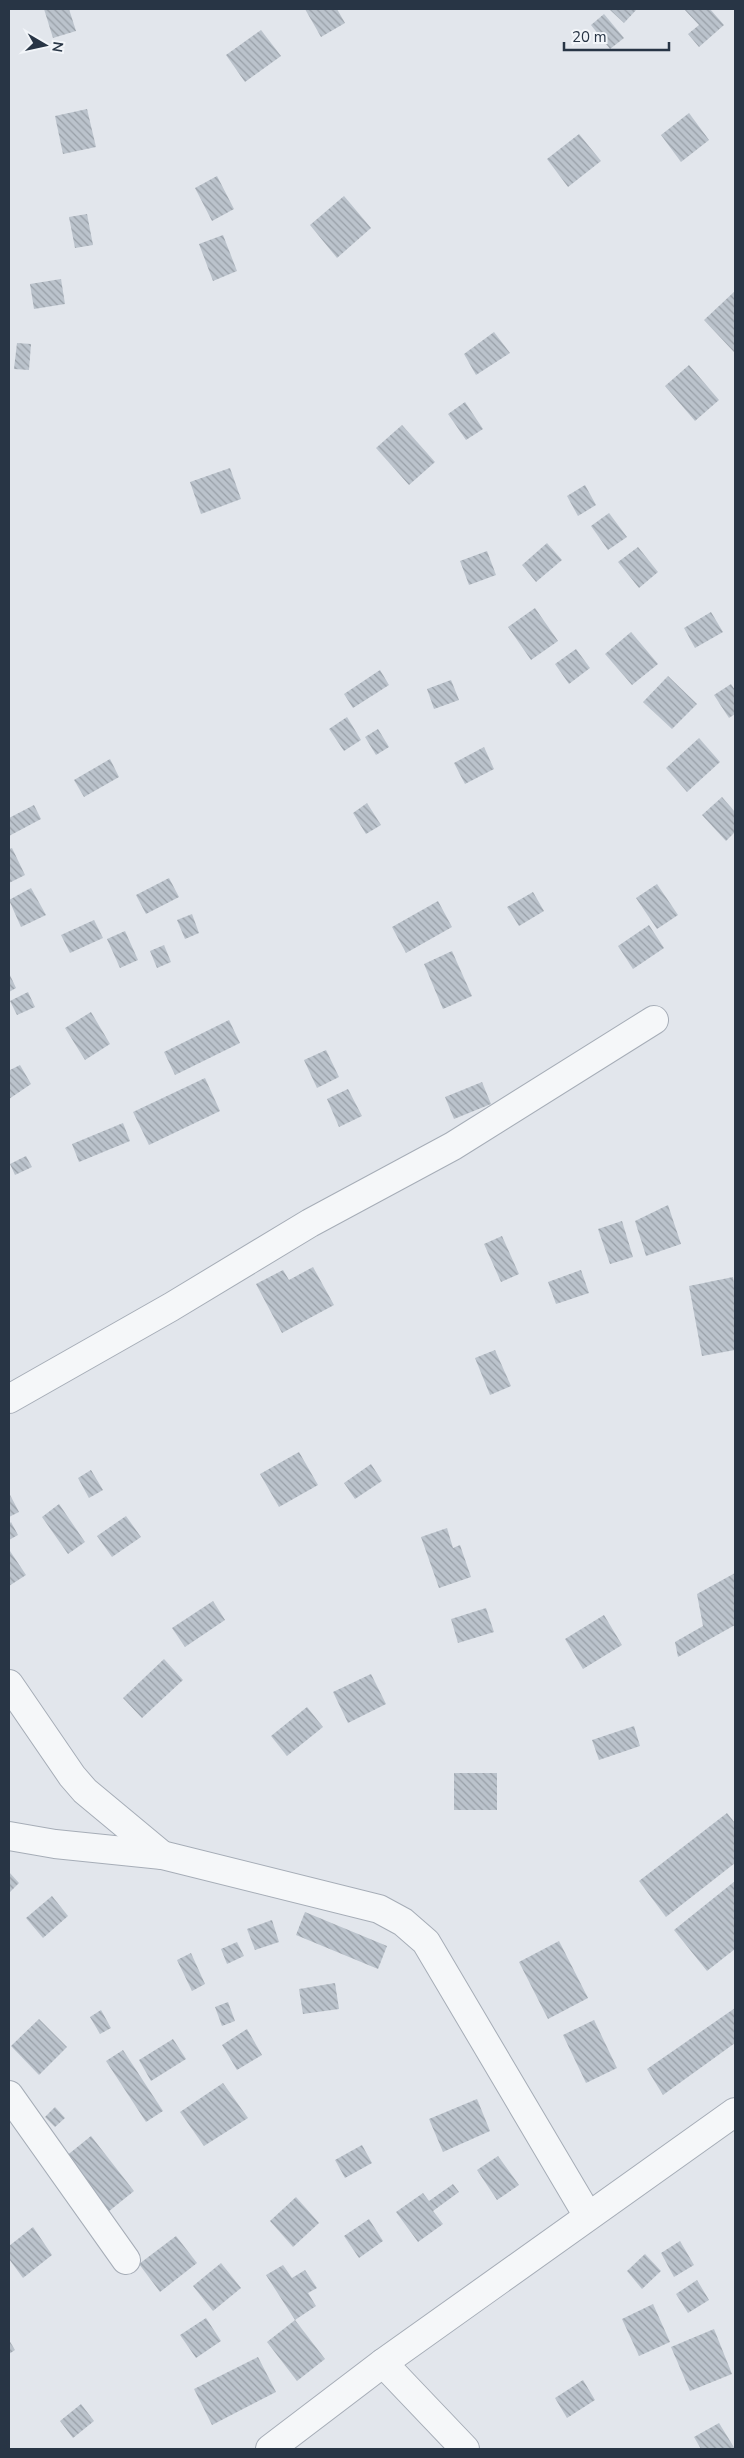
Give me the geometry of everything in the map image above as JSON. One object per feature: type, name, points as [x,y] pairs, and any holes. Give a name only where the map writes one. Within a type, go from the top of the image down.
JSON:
[{"type":"street","points":[[9,1399],[171,1307],[310,1223],[453,1146],[654,1020]]},
{"type":"street","points":[[9,1684],[79,1783],[162,1854]]},
{"type":"street","points":[[9,1836],[55,1844],[162,1854],[379,1910],[403,1922],[426,1942],[588,2216]]},
{"type":"street","points":[[9,2096],[126,2260]]},
{"type":"street","points":[[270,2449],[383,2363],[735,2112]]},
{"type":"street","points":[[383,2363],[465,2449]]},
{"type":"building","points":[[44,9],[69,9],[76,31],[53,38]]},
{"type":"building","points":[[305,9],[337,9],[345,23],[321,37]]},
{"type":"building","points":[[609,9],[637,9],[624,23]]},
{"type":"building","points":[[684,9],[710,9],[724,25],[699,47],[688,34],[699,25]]},
{"type":"building","points":[[604,14],[624,38],[610,49],[591,25]]},
{"type":"building","points":[[261,30],[281,56],[245,82],[226,55]]},
{"type":"building","points":[[87,109],[96,147],[63,154],[55,116]]},
{"type":"building","points":[[689,113],[709,140],[681,162],[661,135]]},
{"type":"building","points":[[579,134],[601,161],[568,187],[547,159]]},
{"type":"building","points":[[217,176],[234,209],[212,221],[195,188]]},
{"type":"building","points":[[344,196],[371,228],[337,258],[310,225]]},
{"type":"building","points":[[87,214],[93,245],[75,248],[69,217]]},
{"type":"building","points":[[223,235],[237,271],[213,281],[199,244]]},
{"type":"building","points":[[61,279],[65,304],[34,309],[30,284]]},
{"type":"building","points":[[735,291],[735,350],[734,352],[704,320]]},
{"type":"building","points":[[494,332],[510,353],[476,375],[464,354]]},
{"type":"building","points":[[17,343],[31,344],[29,370],[14,369]]},
{"type":"building","points":[[689,365],[719,400],[695,421],[665,386]]},
{"type":"building","points":[[465,402],[483,429],[466,440],[448,414]]},
{"type":"building","points":[[402,425],[435,462],[409,485],[376,448]]},
{"type":"building","points":[[230,468],[241,499],[201,514],[190,482]]},
{"type":"building","points":[[585,485],[596,505],[578,516],[567,496]]},
{"type":"building","points":[[609,513],[627,537],[608,550],[591,526]]},
{"type":"building","points":[[547,543],[562,560],[536,582],[522,565]]},
{"type":"building","points":[[638,547],[658,572],[639,588],[618,562]]},
{"type":"building","points":[[487,551],[496,575],[469,585],[460,561]]},
{"type":"building","points":[[535,608],[558,641],[531,660],[508,627]]},
{"type":"building","points":[[711,612],[723,632],[695,648],[684,628]]},
{"type":"building","points":[[631,632],[658,664],[632,685],[605,654]]},
{"type":"building","points":[[576,649],[590,668],[569,684],[555,664]]},
{"type":"building","points":[[380,670],[389,685],[353,708],[344,694]]},
{"type":"building","points":[[668,676],[697,704],[672,729],[643,702]]},
{"type":"building","points":[[451,680],[459,700],[434,709],[427,689]]},
{"type":"building","points":[[731,684],[735,690],[735,714],[729,718],[714,695]]},
{"type":"building","points":[[347,717],[361,740],[344,751],[329,729]]},
{"type":"building","points":[[378,729],[389,747],[376,755],[365,737]]},
{"type":"building","points":[[699,738],[720,762],[687,792],[666,768]]},
{"type":"building","points":[[484,747],[494,769],[465,784],[454,763]]},
{"type":"building","points":[[110,759],[119,777],[84,797],[74,780]]},
{"type":"building","points":[[722,797],[735,812],[735,832],[726,841],[702,815]]},
{"type":"building","points":[[367,803],[381,825],[366,834],[353,813]]},
{"type":"building","points":[[34,805],[41,819],[9,836],[9,818]]},
{"type":"building","points":[[12,848],[25,875],[9,883],[9,849]]},
{"type":"building","points":[[169,878],[179,897],[146,914],[136,895]]},
{"type":"building","points":[[657,884],[678,915],[657,929],[636,898]]},
{"type":"building","points":[[31,888],[46,915],[21,927],[9,900]]},
{"type":"building","points":[[533,892],[544,911],[519,926],[507,907]]},
{"type":"building","points":[[438,901],[452,927],[406,953],[392,927]]},
{"type":"building","points":[[192,914],[199,933],[185,939],[177,920]]},
{"type":"building","points":[[94,920],[103,938],[70,953],[61,935]]},
{"type":"building","points":[[649,925],[664,948],[633,969],[618,946]]},
{"type":"building","points":[[125,931],[138,960],[120,968],[107,939]]},
{"type":"building","points":[[164,945],[171,962],[157,968],[150,951]]},
{"type":"building","points":[[452,951],[472,996],[443,1009],[424,964]]},
{"type":"building","points":[[9,973],[16,988],[9,992]]},
{"type":"building","points":[[28,992],[35,1007],[17,1015],[10,1001]]},
{"type":"building","points":[[91,1012],[110,1044],[85,1060],[65,1028]]},
{"type":"building","points":[[229,1020],[240,1043],[175,1075],[164,1052]]},
{"type":"building","points":[[326,1050],[339,1077],[317,1088],[304,1060]]},
{"type":"building","points":[[20,1065],[31,1084],[9,1099],[9,1067],[10,1070]]},
{"type":"building","points":[[205,1078],[220,1111],[149,1145],[133,1112]]},
{"type":"building","points":[[482,1082],[491,1104],[454,1119],[445,1097]]},
{"type":"building","points":[[348,1089],[362,1116],[339,1127],[327,1099]]},
{"type":"building","points":[[123,1123],[130,1141],[79,1162],[72,1144]]},
{"type":"building","points":[[26,1156],[32,1167],[15,1175],[10,1164]]},
{"type":"building","points":[[668,1205],[681,1244],[646,1256],[635,1221]]},
{"type":"building","points":[[622,1221],[633,1257],[610,1264],[598,1229]]},
{"type":"building","points":[[502,1236],[519,1274],[501,1282],[484,1244]]},
{"type":"building","points":[[313,1267],[334,1305],[282,1333],[256,1284],[283,1270],[289,1280]]},
{"type":"building","points":[[581,1270],[589,1293],[556,1304],[548,1282]]},
{"type":"building","points":[[733,1277],[735,1290],[735,1350],[702,1356],[689,1286]]},
{"type":"building","points":[[495,1350],[511,1386],[490,1395],[475,1358]]},
{"type":"building","points":[[299,1452],[318,1485],[279,1507],[260,1474]]},
{"type":"building","points":[[371,1464],[382,1481],[355,1499],[344,1483]]},
{"type":"building","points":[[91,1470],[103,1490],[89,1498],[78,1478]]},
{"type":"building","points":[[9,1493],[19,1512],[9,1517]]},
{"type":"building","points":[[59,1504],[85,1542],[68,1554],[42,1517]]},
{"type":"building","points":[[126,1516],[141,1537],[112,1557],[97,1536]]},
{"type":"building","points":[[11,1522],[18,1535],[9,1540],[9,1524]]},
{"type":"building","points":[[447,1528],[453,1548],[460,1545],[471,1577],[439,1588],[421,1537]]},
{"type":"building","points":[[9,1552],[26,1575],[9,1586]]},
{"type":"building","points":[[735,1573],[735,1625],[678,1657],[675,1642],[703,1626],[697,1594]]},
{"type":"building","points":[[213,1601],[225,1620],[185,1647],[172,1628]]},
{"type":"building","points":[[486,1608],[494,1632],[458,1643],[451,1619]]},
{"type":"building","points":[[604,1615],[622,1645],[583,1669],[565,1639]]},
{"type":"building","points":[[164,1659],[183,1680],[142,1718],[123,1698]]},
{"type":"building","points":[[371,1674],[386,1704],[348,1723],[333,1692]]},
{"type":"building","points":[[307,1707],[323,1727],[287,1756],[271,1736]]},
{"type":"building","points":[[634,1726],[640,1746],[599,1760],[592,1740]]},
{"type":"building","points":[[454,1773],[497,1773],[497,1810],[454,1810]]},
{"type":"building","points":[[727,1813],[735,1823],[735,1863],[666,1917],[639,1881]]},
{"type":"building","points":[[9,1872],[19,1883],[9,1893]]},
{"type":"building","points":[[735,1881],[735,1949],[707,1971],[674,1930]]},
{"type":"building","points":[[52,1896],[68,1916],[43,1938],[26,1918]]},
{"type":"building","points":[[305,1912],[387,1946],[378,1969],[296,1935]]},
{"type":"building","points":[[272,1920],[279,1942],[255,1950],[247,1929]]},
{"type":"building","points":[[559,1941],[588,1998],[548,2019],[519,1962]]},
{"type":"building","points":[[237,1942],[244,1956],[227,1964],[221,1949]]},
{"type":"building","points":[[191,1953],[205,1984],[192,1991],[177,1960]]},
{"type":"building","points":[[335,1983],[339,2009],[303,2014],[299,1989]]},
{"type":"building","points":[[228,2002],[235,2021],[222,2026],[215,2007]]},
{"type":"building","points":[[735,2008],[735,2043],[663,2095],[647,2069]]},
{"type":"building","points":[[101,2010],[111,2028],[100,2034],[90,2017]]},
{"type":"building","points":[[39,2019],[67,2047],[39,2075],[11,2046]]},
{"type":"building","points":[[594,2020],[617,2068],[586,2083],[563,2035]]},
{"type":"building","points":[[247,2029],[262,2055],[237,2070],[222,2045]]},
{"type":"building","points":[[173,2039],[186,2059],[151,2081],[139,2060]]},
{"type":"building","points":[[123,2050],[163,2111],[146,2122],[106,2061]]},
{"type":"building","points":[[223,2083],[248,2118],[204,2146],[180,2112]]},
{"type":"building","points":[[477,2099],[490,2131],[443,2152],[429,2119]]},
{"type":"building","points":[[55,2107],[65,2118],[55,2127],[45,2117]]},
{"type":"building","points":[[91,2136],[134,2191],[108,2212],[65,2157]]},
{"type":"building","points":[[362,2145],[372,2163],[345,2178],[335,2160]]},
{"type":"building","points":[[498,2156],[519,2185],[497,2200],[477,2170]]},
{"type":"building","points":[[453,2184],[459,2192],[433,2211],[443,2224],[418,2242],[396,2212],[423,2193],[429,2201]]},
{"type":"building","points":[[296,2197],[319,2223],[293,2247],[270,2221]]},
{"type":"building","points":[[369,2219],[383,2241],[359,2258],[344,2236]]},
{"type":"building","points":[[33,2227],[52,2255],[23,2278],[9,2259],[9,2246]]},
{"type":"building","points":[[176,2236],[197,2263],[160,2292],[139,2264]]},
{"type":"building","points":[[680,2241],[694,2265],[674,2277],[661,2253]]},
{"type":"building","points":[[645,2254],[661,2271],[642,2289],[627,2271]]},
{"type":"building","points":[[221,2263],[241,2288],[213,2311],[193,2286]]},
{"type":"building","points":[[283,2265],[292,2278],[305,2270],[317,2288],[308,2293],[316,2306],[295,2320],[266,2275]]},
{"type":"building","points":[[697,2280],[709,2300],[688,2313],[676,2294]]},
{"type":"building","points":[[653,2304],[670,2342],[639,2356],[622,2319]]},
{"type":"building","points":[[206,2318],[221,2341],[196,2358],[180,2335]]},
{"type":"building","points":[[295,2320],[325,2359],[297,2381],[267,2342]]},
{"type":"building","points":[[714,2329],[732,2374],[690,2391],[671,2347]]},
{"type":"building","points":[[9,2340],[15,2350],[9,2354]]},
{"type":"building","points":[[258,2357],[276,2392],[212,2425],[194,2389]]},
{"type":"building","points":[[583,2380],[595,2400],[567,2418],[555,2398]]},
{"type":"building","points":[[81,2404],[94,2421],[73,2438],[60,2421]]},
{"type":"building","points":[[719,2423],[735,2449],[701,2449],[694,2437]]}]
